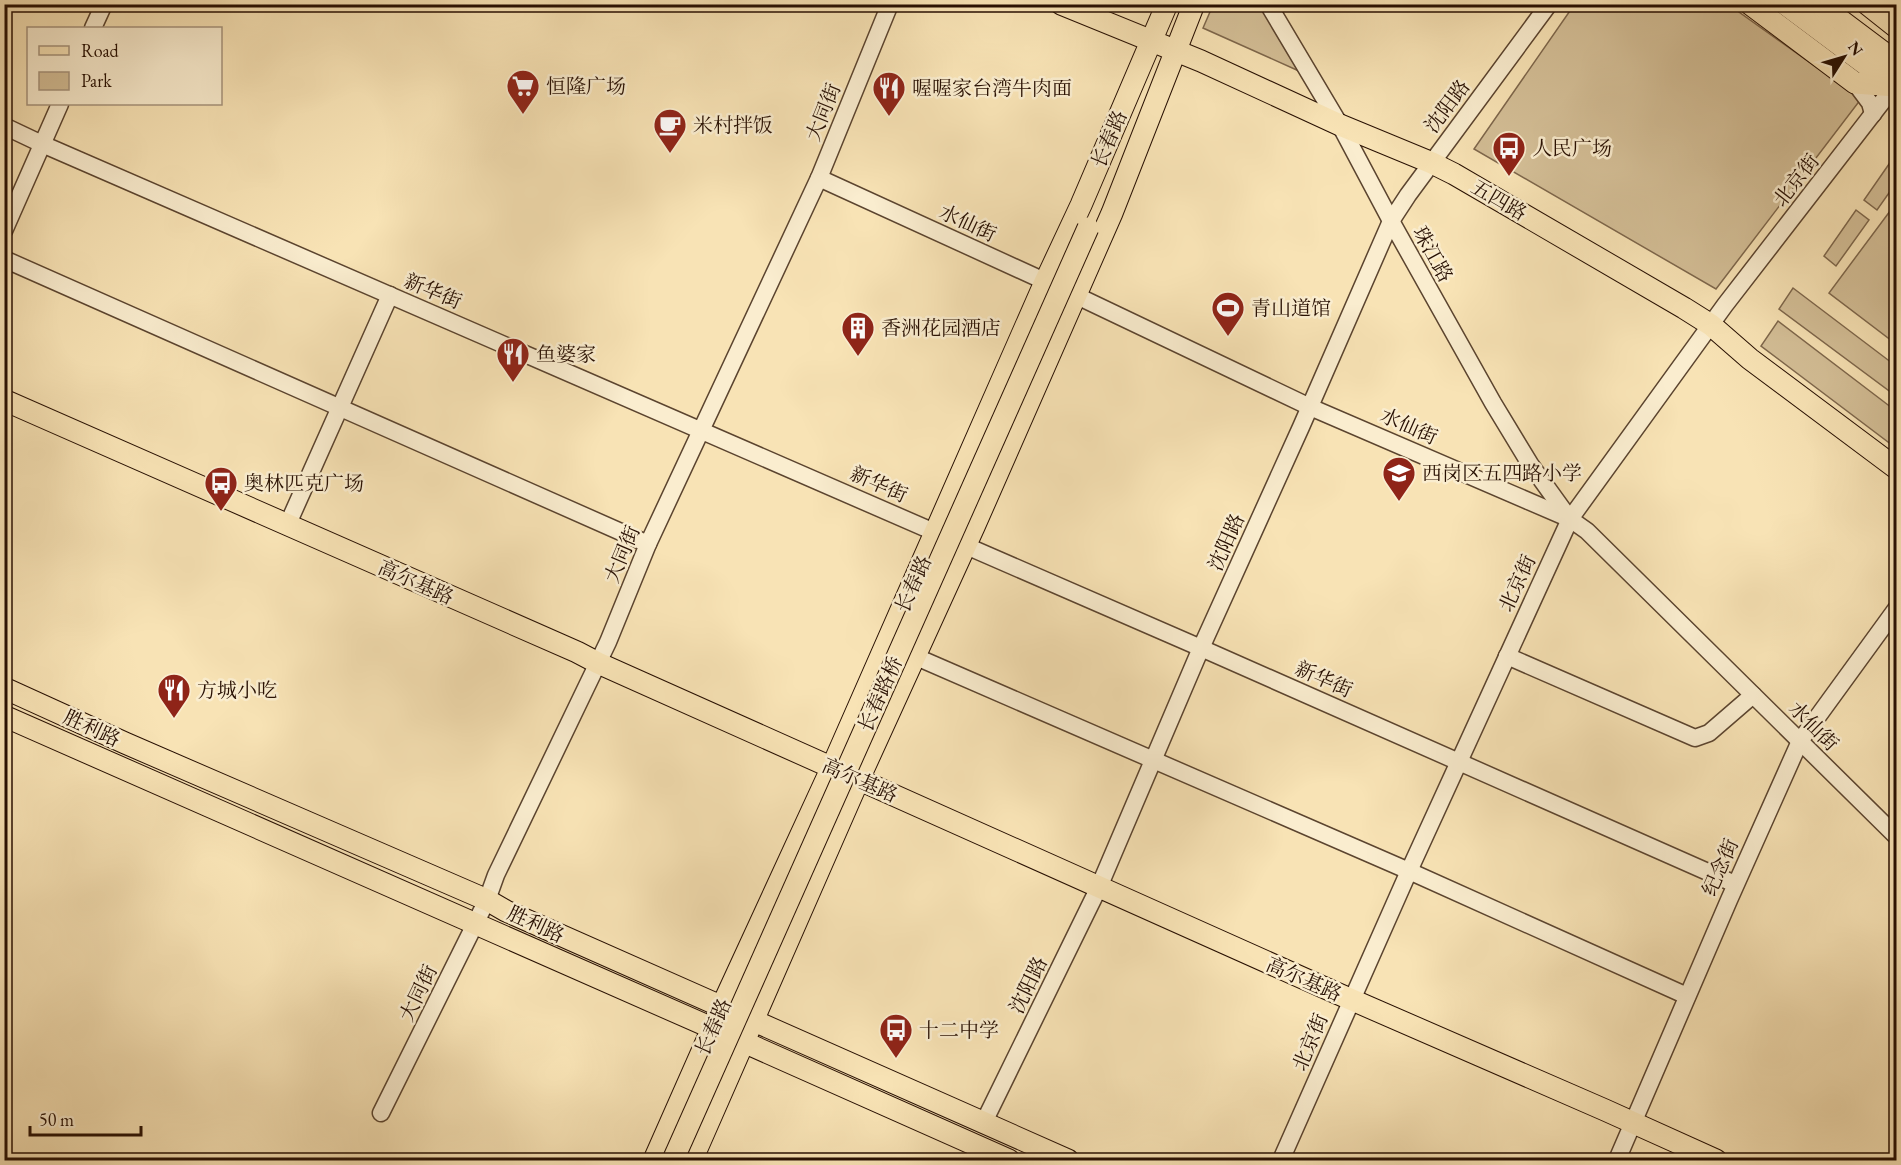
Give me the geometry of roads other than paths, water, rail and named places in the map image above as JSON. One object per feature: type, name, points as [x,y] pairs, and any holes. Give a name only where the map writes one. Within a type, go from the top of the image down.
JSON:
[{"type":"main road","name":"五四路","points":[[1061,4],[1201,61],[1340,125],[1432,163],[1711,325],[1750,359],[1896,468]]},
{"type":"main road","name":"长春路","points":[[654,1161],[712,1028],[832,767],[1167,4]]},
{"type":"main road","name":"长春路","points":[[692,1161],[859,779],[1124,186],[1131,161],[1194,4]]},
{"type":"main road","points":[[1749,4],[1855,83],[1896,86]]},
{"type":"main road","points":[[1785,4],[1896,86]]},
{"type":"main road","points":[[1820,4],[1896,62]]},
{"type":"main road","points":[[1867,4],[1896,27]]},
{"type":"main road","points":[[1088,228],[1105,149]]},
{"type":"main road","points":[[1088,228],[1131,161]]},
{"type":"main road","name":"长春路桥","points":[[673,1161],[1088,228]]},
{"type":"main road","name":"高尔基路","points":[[4,400],[577,652],[1351,1000],[1716,1161]]},
{"type":"main road","name":"胜利路","points":[[4,688],[124,743],[487,900],[506,911],[1068,1161]]},
{"type":"main road","name":"胜利路","points":[[4,716],[743,1041],[1009,1161]]},
{"type":"street","points":[[93,27],[104,4]]},
{"type":"street","name":"大同街","points":[[381,1113],[476,923],[496,875],[608,642],[648,544],[700,429],[819,178],[890,4]]},
{"type":"street","name":"珠江路","points":[[1268,4],[1340,125],[1493,403],[1530,464],[1570,519]]},
{"type":"street","name":"沈阳路","points":[[984,1122],[1099,887],[1391,221],[1549,4]]},
{"type":"street","points":[[1855,83],[1870,103],[1873,114]]},
{"type":"street","name":"北京街","points":[[1281,1161],[1408,871],[1570,519],[1711,325],[1896,86]]},
{"type":"street","points":[[4,231],[60,105]]},
{"type":"street","name":"新华街","points":[[4,126],[1202,648],[1736,884]]},
{"type":"street","name":"水仙街","points":[[819,178],[1075,295],[1310,407],[1570,519],[1587,531],[1896,836]]},
{"type":"street","points":[[4,259],[648,544]]},
{"type":"street","points":[[287,526],[390,295]]},
{"type":"street","name":"纪念街","points":[[1617,1161],[1632,1122],[1800,741],[1896,609]]},
{"type":"street","points":[[914,656],[1408,871],[1687,996]]},
{"type":"street","points":[[1507,656],[1695,738],[1709,733],[1753,694]]},
{"type":"place","name":"恒隆广场","points":[[523,115]]},
{"type":"place","name":"喔喔家台湾牛肉面","points":[[889,117]]},
{"type":"place","name":"米村拌饭","points":[[670,154]]},
{"type":"place","name":"人民广场","points":[[1509,177]]},
{"type":"place","name":"青山道馆","points":[[1228,337]]},
{"type":"place","name":"香洲花园酒店","points":[[858,357]]},
{"type":"place","name":"鱼婆家","points":[[513,383]]},
{"type":"place","name":"西岗区五四路小学","points":[[1399,502]]},
{"type":"place","name":"奥林匹克广场","points":[[221,512]]},
{"type":"place","name":"方城小吃","points":[[174,719]]},
{"type":"place","name":"十二中学","points":[[896,1059]]}]
